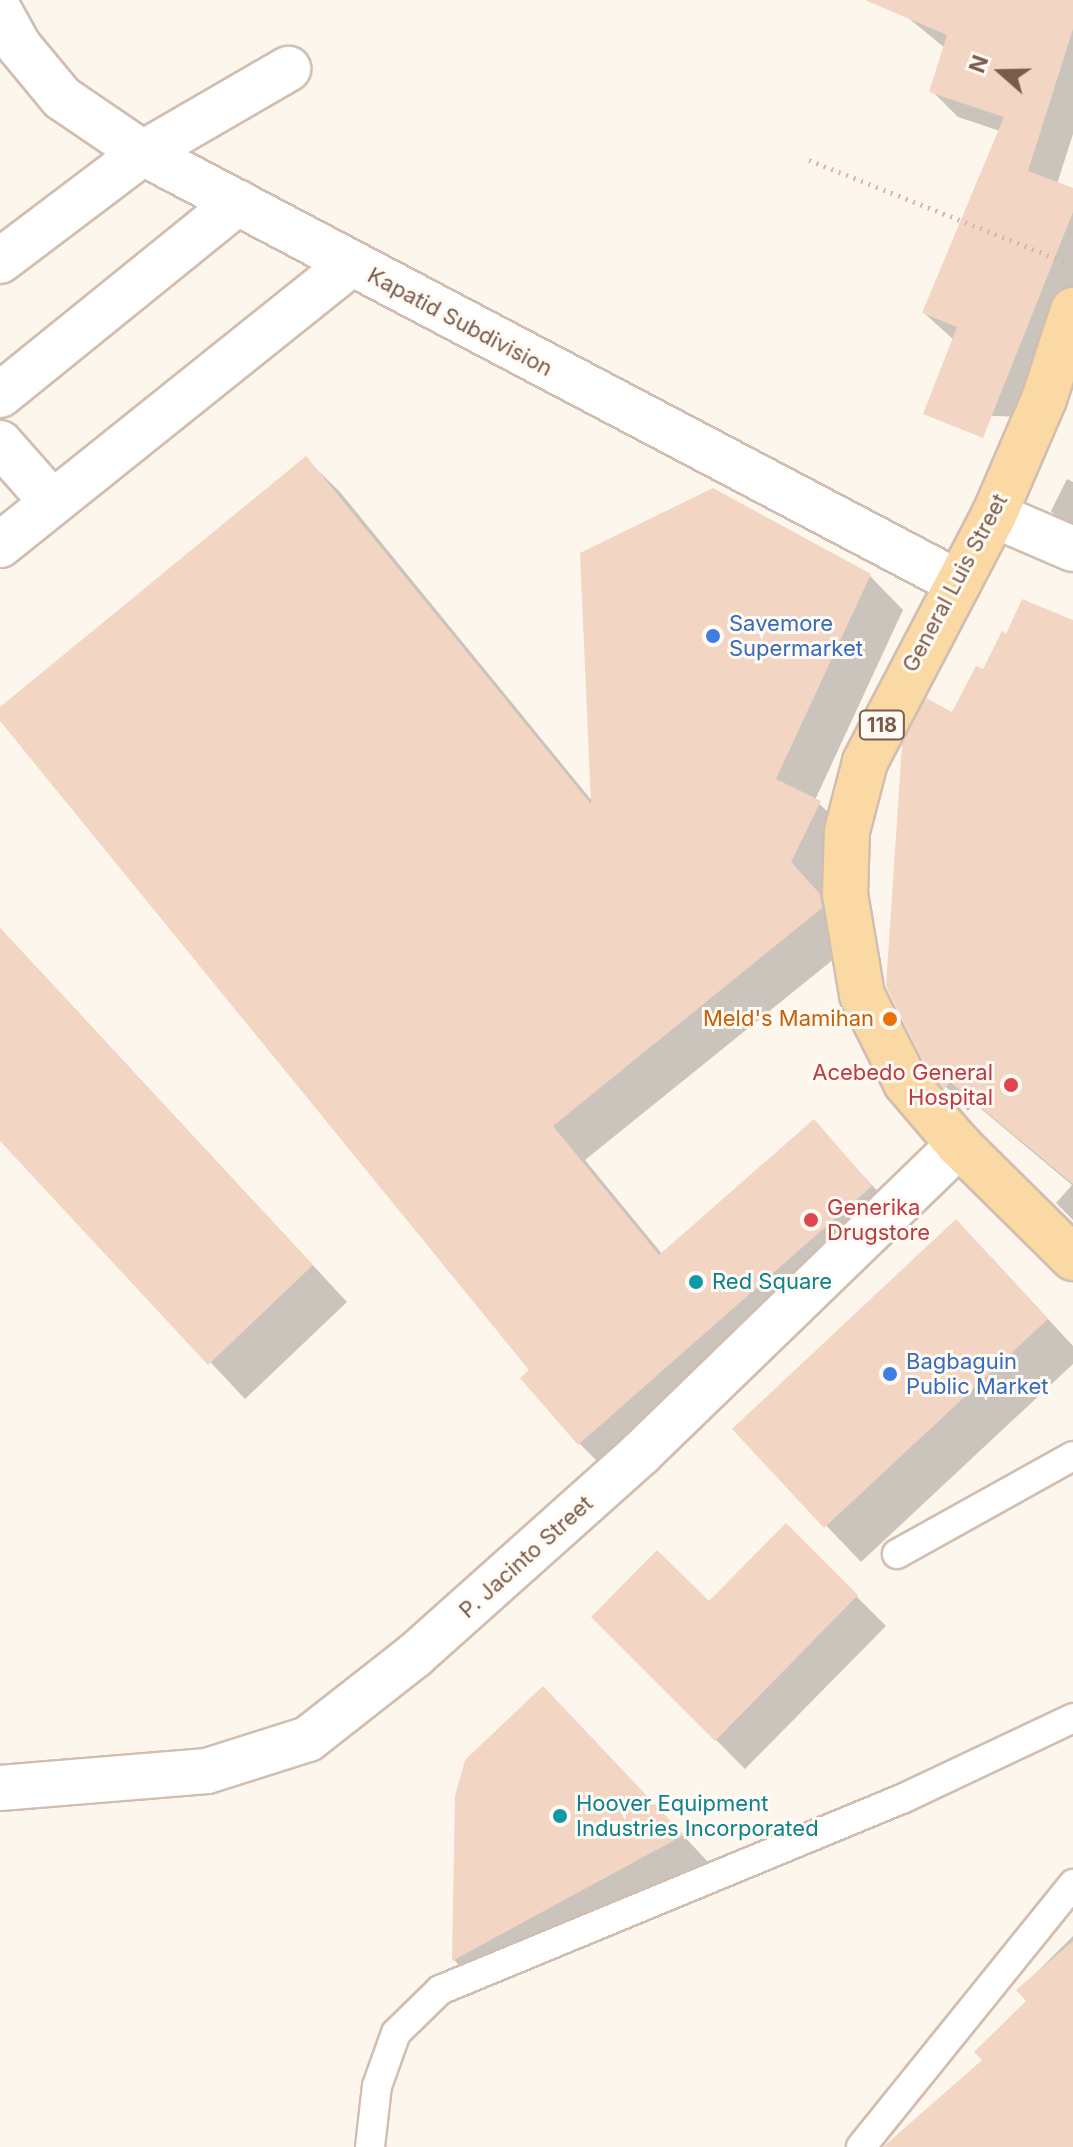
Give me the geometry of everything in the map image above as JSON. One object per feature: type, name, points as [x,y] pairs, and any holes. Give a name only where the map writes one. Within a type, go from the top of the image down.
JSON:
[{"type":"main road","name":"General Luis Street","points":[[1073,310],[1044,399],[994,515],[865,762],[847,831],[845,894],[859,983],[872,1018],[906,1083],[959,1145],[1073,1258]]},
{"type":"street","name":"Kapatid Subdivision","points":[[6,39],[62,98],[143,153],[349,265],[959,583]]},
{"type":"street","points":[[0,261],[143,153],[288,69]]},
{"type":"street","points":[[0,395],[238,202]]},
{"type":"street","points":[[0,545],[349,265]]},
{"type":"street","points":[[0,443],[52,502]]},
{"type":"street","points":[[994,515],[1073,549]]},
{"type":"street","name":"P. Jacinto Street","points":[[0,1788],[207,1771],[308,1739],[414,1656],[630,1463],[959,1145]]},
{"type":"lane","points":[[897,1554],[1073,1456]]},
{"type":"lane","points":[[370,2147],[377,2086],[396,2033],[440,1990],[904,1798],[1073,1718]]},
{"type":"lane","points":[[861,2147],[1073,1884]]},
{"type":"path","points":[[809,160],[1054,257]]},
{"type":"building","points":[[865,0],[1073,0],[1073,29],[1028,171],[1073,188],[1073,212],[983,438],[923,414],[957,327],[922,313],[1004,117],[929,92],[947,35]]},
{"type":"building","points":[[306,456],[591,804],[580,553],[713,488],[871,574],[776,779],[821,801],[791,862],[820,894],[822,908],[553,1126],[659,1255],[814,1119],[872,1186],[578,1445],[520,1378],[529,1370],[0,721],[0,707]]},
{"type":"building","points":[[1022,599],[1073,620],[1073,1184],[950,1082],[944,1089],[927,1069],[886,986],[902,744],[926,698],[952,712],[976,666],[983,669],[1002,631],[1006,634]]},
{"type":"building","points":[[0,928],[313,1265],[208,1365],[0,1141]]},
{"type":"building","name":"Bagbaguin Public Market","points":[[956,1219],[1048,1319],[824,1528],[732,1429]]},
{"type":"building","points":[[786,1523],[858,1595],[715,1741],[591,1617],[657,1550],[709,1601]]},
{"type":"building","name":"Hoover Equipment Industries Incorporated","points":[[543,1686],[684,1835],[452,1961],[455,1796],[465,1760]]},
{"type":"building","points":[[1073,1941],[1073,2147],[883,2147],[982,2060],[974,2052],[1026,2001],[1016,1990]]},
{"type":"place","name":"Savemore Supermarket","points":[[713,636]]},
{"type":"place","name":"Meld's Mamihan","points":[[890,1019]]},
{"type":"place","name":"Acebedo General Hospital","points":[[1011,1085]]},
{"type":"place","name":"Generika Drugstore","points":[[811,1220]]},
{"type":"place","name":"Red Square","points":[[696,1282]]},
{"type":"place","name":"Bagbaguin Public Market","points":[[890,1374]]},
{"type":"place","name":"Hoover Equipment Industries Incorporated","points":[[560,1816]]}]
